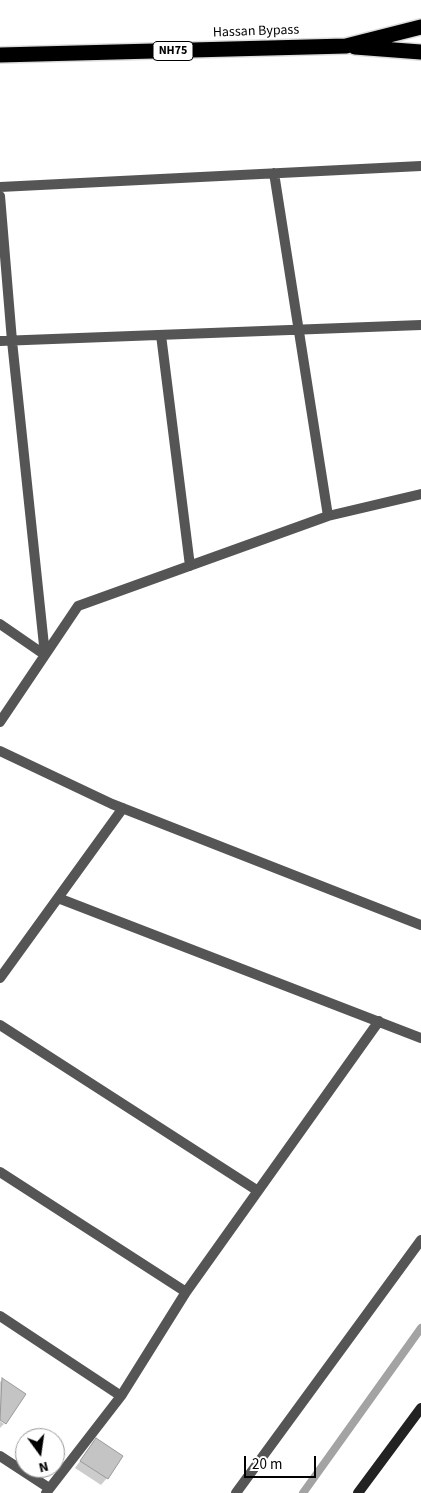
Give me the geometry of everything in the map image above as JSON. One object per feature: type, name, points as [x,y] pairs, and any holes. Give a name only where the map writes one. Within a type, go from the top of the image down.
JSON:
[{"type":"highway","name":"Hassan Bypass","points":[[0,55],[346,46],[421,27]]},
{"type":"highway","name":"NH75","points":[[346,46],[421,52]]},
{"type":"street","points":[[0,186],[421,166]]},
{"type":"street","points":[[274,173],[328,516]]},
{"type":"street","points":[[0,196],[12,341],[45,655]]},
{"type":"street","points":[[0,341],[421,326]]},
{"type":"street","points":[[161,335],[190,566]]},
{"type":"street","points":[[0,722],[78,606],[328,516],[421,494]]},
{"type":"street","points":[[0,624],[45,655]]},
{"type":"street","points":[[0,751],[123,808],[421,925]]},
{"type":"street","points":[[0,978],[123,808]]},
{"type":"street","points":[[58,898],[421,1038]]},
{"type":"street","points":[[0,1456],[47,1491],[121,1396],[186,1292],[379,1021]]},
{"type":"street","points":[[0,1025],[258,1191]]},
{"type":"street","points":[[0,1172],[186,1292]]},
{"type":"street","points":[[236,1493],[421,1240]]},
{"type":"street","points":[[0,1316],[121,1396]]},
{"type":"street","points":[[358,1493],[421,1408]]},
{"type":"building","points":[[2,1378],[26,1394],[6,1424],[0,1420]]},
{"type":"building","points":[[96,1438],[123,1456],[108,1479],[80,1461]]},
{"type":"waterway","points":[[303,1493],[421,1328]]}]
